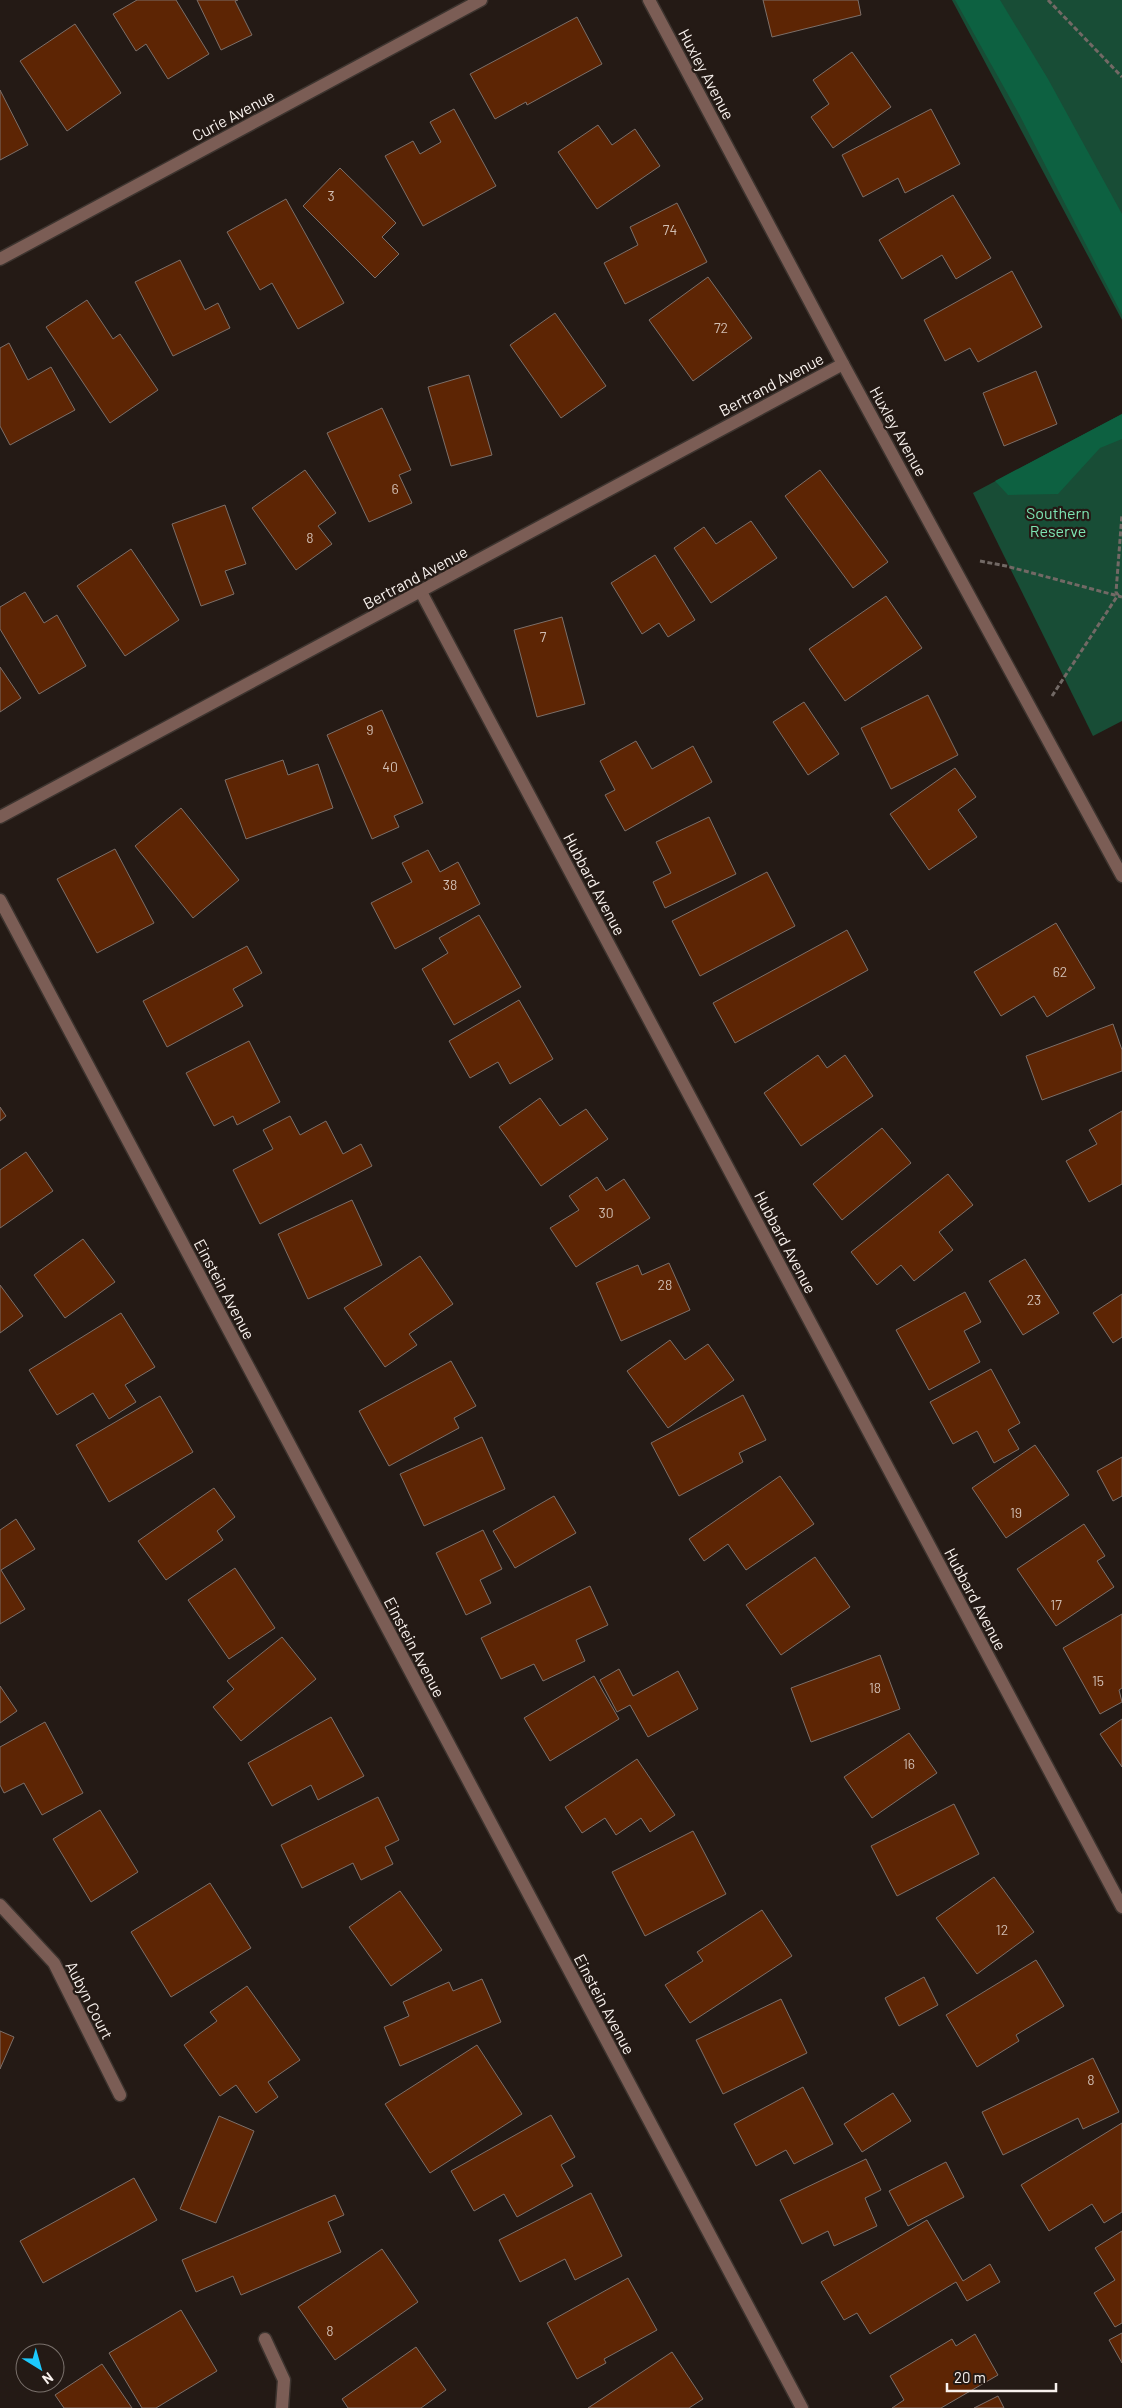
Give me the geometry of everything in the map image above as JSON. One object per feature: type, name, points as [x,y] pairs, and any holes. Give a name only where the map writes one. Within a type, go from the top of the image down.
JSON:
[{"type":"street","name":"Curie Avenue","points":[[0,258],[481,0]]},
{"type":"street","name":"Huxley Avenue","points":[[649,0],[843,364],[1122,876]]},
{"type":"street","name":"Bertrand Avenue","points":[[0,817],[843,364]]},
{"type":"street","name":"Hubbard Avenue","points":[[421,592],[1122,1907]]},
{"type":"street","name":"Einstein Avenue","points":[[0,900],[802,2408]]},
{"type":"street","name":"Aubyn Court","points":[[0,1905],[54,1963],[120,2095]]},
{"type":"street","points":[[266,2339],[284,2380],[282,2408]]},
{"type":"path","points":[[1048,0],[1122,76]]},
{"type":"path","points":[[1037,720],[1116,597],[1122,514]]},
{"type":"path","points":[[948,555],[1006,566],[1116,597],[1122,597]]},
{"type":"green space","points":[[952,0],[1122,0],[1122,320]]},
{"type":"green space","points":[[955,0],[1000,0],[1048,79],[1122,214],[1122,315],[1019,114]]},
{"type":"green space","name":"Southern Reserve","points":[[1122,414],[1122,721],[1093,736],[973,493]]},
{"type":"green space","points":[[1122,414],[1122,439],[1100,448],[1058,494],[1008,495],[995,481]]},
{"type":"building","points":[[137,0],[176,0],[209,54],[168,79],[146,44],[136,51],[113,14]]},
{"type":"building","points":[[197,0],[238,0],[235,1],[252,35],[221,50]]},
{"type":"building","points":[[763,0],[858,0],[861,15],[772,37]]},
{"type":"building","points":[[577,17],[602,64],[527,105],[526,102],[495,119],[470,74]]},
{"type":"building","points":[[75,24],[121,93],[67,131],[20,61]]},
{"type":"building","points":[[852,52],[891,107],[833,148],[811,117],[829,104],[813,80]]},
{"type":"building","points":[[0,90],[28,145],[0,160]]},
{"type":"building","points":[[454,109],[496,186],[423,226],[385,156],[413,141],[420,154],[441,142],[430,122]]},
{"type":"building","points":[[931,109],[960,164],[905,193],[898,178],[863,197],[842,155]]},
{"type":"building","points":[[598,125],[612,145],[635,129],[660,166],[597,209],[558,152]]},
{"type":"building","points":[[340,168],[396,223],[382,237],[399,254],[375,278],[303,206]]},
{"type":"building","points":[[953,195],[991,258],[956,279],[942,255],[902,279],[879,240]]},
{"type":"building","points":[[286,199],[344,303],[298,329],[272,283],[260,290],[227,232]]},
{"type":"building","points":[[677,203],[707,262],[625,304],[604,263],[638,245],[630,227]]},
{"type":"building","points":[[180,260],[205,310],[218,303],[230,328],[173,356],[135,282]]},
{"type":"building","points":[[1012,271],[1042,327],[978,362],[970,348],[945,361],[924,320]]},
{"type":"building","points":[[708,277],[752,338],[693,381],[649,320]]},
{"type":"building","points":[[87,300],[113,339],[120,334],[158,390],[110,423],[46,327]]},
{"type":"building","points":[[555,313],[606,386],[561,418],[510,345]]},
{"type":"building","points":[[9,343],[28,380],[51,367],[75,410],[10,445],[0,426],[0,348]]},
{"type":"building","points":[[1036,371],[1057,424],[1004,446],[983,393]]},
{"type":"building","points":[[469,375],[492,455],[451,466],[428,387]]},
{"type":"building","points":[[382,408],[411,470],[399,475],[412,503],[369,522],[327,433]]},
{"type":"building","points":[[305,470],[336,513],[318,526],[332,544],[296,570],[252,508]]},
{"type":"building","points":[[820,470],[888,562],[853,588],[785,496]]},
{"type":"building","points":[[225,505],[246,564],[225,571],[234,594],[201,606],[172,524]]},
{"type":"building","points":[[751,521],[777,558],[711,603],[674,548],[704,527],[716,544]]},
{"type":"building","points":[[131,549],[179,620],[125,656],[77,586]]},
{"type":"building","points":[[655,555],[695,620],[668,637],[659,623],[642,634],[611,583]]},
{"type":"building","points":[[25,592],[44,623],[57,615],[86,666],[39,694],[0,629],[0,607]]},
{"type":"building","points":[[886,596],[922,648],[845,701],[809,649]]},
{"type":"building","points":[[562,617],[585,704],[537,717],[514,630]]},
{"type":"building","points":[[0,667],[21,698],[0,712]]},
{"type":"building","points":[[928,695],[958,755],[891,789],[861,728]]},
{"type":"building","points":[[804,702],[839,754],[808,775],[773,722]]},
{"type":"building","points":[[382,710],[423,803],[394,816],[399,827],[372,839],[327,735]]},
{"type":"building","points":[[636,741],[652,769],[693,746],[712,782],[625,831],[605,795],[615,790],[600,761]]},
{"type":"building","points":[[283,760],[288,775],[318,764],[333,808],[246,839],[225,780]]},
{"type":"building","points":[[955,768],[976,797],[958,810],[977,837],[929,870],[890,814]]},
{"type":"building","points":[[181,808],[239,880],[193,918],[135,846]]},
{"type":"building","points":[[709,817],[736,874],[665,908],[653,882],[671,873],[656,842]]},
{"type":"building","points":[[115,849],[154,923],[97,953],[57,879]]},
{"type":"building","points":[[428,850],[440,872],[458,862],[480,904],[395,949],[371,903],[412,882],[402,863]]},
{"type":"building","points":[[767,872],[795,926],[700,976],[672,921]]},
{"type":"building","points":[[479,915],[521,987],[454,1025],[422,969],[448,953],[439,938]]},
{"type":"building","points":[[1056,923],[1095,988],[1047,1017],[1034,996],[1001,1016],[974,972]]},
{"type":"building","points":[[847,930],[868,970],[735,1043],[713,1003]]},
{"type":"building","points":[[247,946],[262,973],[233,989],[243,1006],[167,1047],[143,1001]]},
{"type":"building","points":[[519,1000],[553,1059],[510,1084],[498,1062],[470,1078],[449,1041]]},
{"type":"building","points":[[1113,1024],[1122,1050],[1122,1071],[1042,1100],[1026,1056]]},
{"type":"building","points":[[249,1041],[280,1102],[237,1125],[233,1116],[214,1126],[186,1073]]},
{"type":"building","points":[[818,1055],[827,1068],[845,1055],[873,1096],[801,1146],[764,1093]]},
{"type":"building","points":[[540,1098],[560,1126],[586,1109],[608,1139],[541,1186],[499,1127]]},
{"type":"building","points":[[0,1107],[6,1116],[0,1121]]},
{"type":"building","points":[[1122,1111],[1122,1184],[1089,1202],[1066,1161],[1097,1144],[1089,1130]]},
{"type":"building","points":[[290,1116],[300,1135],[326,1121],[343,1154],[361,1144],[372,1166],[260,1224],[233,1170],[273,1149],[263,1130]]},
{"type":"building","points":[[882,1128],[911,1163],[842,1220],[813,1184]]},
{"type":"building","points":[[26,1152],[53,1191],[0,1228],[0,1170]]},
{"type":"building","points":[[948,1174],[973,1205],[939,1232],[953,1250],[914,1281],[901,1265],[877,1285],[851,1252]]},
{"type":"building","points":[[597,1177],[606,1191],[624,1179],[650,1218],[576,1267],[550,1228],[579,1210],[569,1196]]},
{"type":"building","points":[[352,1200],[382,1265],[308,1299],[278,1234]]},
{"type":"building","points":[[83,1239],[115,1282],[65,1318],[34,1275]]},
{"type":"building","points":[[420,1256],[453,1304],[409,1334],[417,1345],[385,1367],[344,1308]]},
{"type":"building","points":[[1025,1259],[1059,1313],[1023,1335],[989,1281]]},
{"type":"building","points":[[669,1263],[690,1310],[621,1341],[596,1283],[638,1265],[642,1275]]},
{"type":"building","points":[[0,1285],[23,1316],[0,1333]]},
{"type":"building","points":[[965,1292],[981,1322],[964,1331],[980,1362],[929,1390],[896,1330]]},
{"type":"building","points":[[1122,1294],[1122,1337],[1113,1343],[1093,1313]]},
{"type":"building","points":[[121,1313],[155,1367],[125,1385],[136,1402],[109,1419],[93,1393],[57,1415],[29,1370]]},
{"type":"building","points":[[670,1340],[685,1360],[708,1344],[734,1380],[668,1428],[627,1371]]},
{"type":"building","points":[[451,1361],[476,1406],[454,1418],[459,1428],[389,1466],[359,1411]]},
{"type":"building","points":[[991,1369],[1020,1423],[1008,1430],[1019,1449],[994,1463],[977,1431],[953,1444],[930,1402]]},
{"type":"building","points":[[743,1395],[766,1440],[739,1453],[743,1462],[679,1496],[651,1443]]},
{"type":"building","points":[[160,1396],[193,1452],[109,1502],[76,1445]]},
{"type":"building","points":[[482,1437],[505,1489],[424,1526],[400,1474]]},
{"type":"building","points":[[1035,1445],[1069,1495],[1006,1538],[972,1488]]},
{"type":"building","points":[[1122,1457],[1122,1496],[1113,1501],[1097,1471]]},
{"type":"building","points":[[780,1476],[814,1524],[746,1570],[728,1544],[704,1561],[689,1539]]},
{"type":"building","points":[[214,1488],[235,1517],[217,1531],[223,1540],[166,1580],[138,1541]]},
{"type":"building","points":[[554,1496],[576,1533],[515,1568],[493,1531]]},
{"type":"building","points":[[16,1519],[35,1549],[1,1570],[25,1609],[0,1624],[0,1530]]},
{"type":"building","points":[[1084,1524],[1105,1556],[1097,1561],[1114,1587],[1056,1626],[1017,1569]]},
{"type":"building","points":[[483,1530],[502,1569],[480,1580],[491,1603],[466,1615],[436,1553]]},
{"type":"building","points":[[815,1557],[850,1607],[781,1655],[746,1605]]},
{"type":"building","points":[[235,1568],[275,1628],[229,1659],[188,1600]]},
{"type":"building","points":[[590,1586],[608,1625],[576,1640],[585,1661],[543,1681],[534,1664],[501,1679],[481,1638]]},
{"type":"building","points":[[1122,1614],[1122,1688],[1119,1690],[1122,1702],[1100,1714],[1063,1648]]},
{"type":"building","points":[[282,1637],[316,1679],[241,1741],[213,1707],[234,1689],[227,1681]]},
{"type":"building","points":[[880,1655],[900,1709],[811,1742],[791,1688]]},
{"type":"building","points":[[619,1669],[633,1696],[678,1671],[698,1709],[648,1737],[630,1705],[617,1712],[600,1680]]},
{"type":"building","points":[[594,1676],[619,1719],[550,1761],[524,1718]]},
{"type":"building","points":[[0,1686],[17,1711],[0,1723]]},
{"type":"building","points":[[331,1717],[364,1776],[318,1800],[311,1785],[272,1806],[248,1763]]},
{"type":"building","points":[[1122,1719],[1122,1767],[1100,1734]]},
{"type":"building","points":[[45,1722],[83,1793],[42,1815],[24,1783],[4,1793],[0,1785],[0,1747]]},
{"type":"building","points":[[909,1733],[937,1773],[872,1818],[844,1777]]},
{"type":"building","points":[[637,1759],[675,1815],[650,1832],[641,1818],[616,1835],[605,1818],[582,1833],[565,1807]]},
{"type":"building","points":[[378,1797],[399,1840],[385,1847],[393,1864],[361,1880],[353,1863],[302,1888],[281,1845]]},
{"type":"building","points":[[954,1804],[979,1854],[897,1896],[871,1846]]},
{"type":"building","points":[[100,1810],[138,1872],[91,1902],[53,1839]]},
{"type":"building","points":[[693,1831],[726,1894],[645,1936],[612,1872]]},
{"type":"building","points":[[994,1877],[1034,1932],[977,1974],[936,1918]]},
{"type":"building","points":[[210,1883],[251,1948],[171,1997],[131,1932]]},
{"type":"building","points":[[400,1891],[442,1950],[391,1986],[349,1927]]},
{"type":"building","points":[[762,1910],[792,1956],[690,2023],[665,1985],[703,1961],[697,1952]]},
{"type":"building","points":[[1036,1960],[1064,2006],[1016,2035],[1019,2041],[977,2067],[946,2015]]},
{"type":"building","points":[[924,1977],[938,2005],[899,2026],[885,1998]]},
{"type":"building","points":[[482,1979],[501,2022],[400,2066],[384,2027],[409,2016],[403,2002],[449,1982],[453,1991]]},
{"type":"building","points":[[247,1986],[300,2060],[268,2082],[278,2097],[256,2113],[236,2085],[220,2096],[184,2045],[217,2021],[210,2012]]},
{"type":"building","points":[[781,1999],[807,2053],[723,2094],[696,2040]]},
{"type":"building","points":[[0,2031],[14,2037],[0,2069]]},
{"type":"building","points":[[477,2045],[522,2114],[430,2173],[385,2104]]},
{"type":"building","points":[[1093,2058],[1119,2112],[1083,2129],[1078,2118],[1003,2155],[982,2112]]},
{"type":"building","points":[[803,2087],[833,2144],[794,2164],[786,2150],[756,2166],[734,2124]]},
{"type":"building","points":[[893,2093],[911,2121],[862,2152],[844,2124]]},
{"type":"building","points":[[551,2115],[575,2157],[561,2165],[573,2186],[517,2217],[504,2194],[474,2211],[451,2171]]},
{"type":"building","points":[[219,2116],[254,2131],[216,2223],[180,2209]]},
{"type":"building","points":[[1122,2123],[1122,2212],[1104,2223],[1092,2204],[1049,2231],[1021,2185]]},
{"type":"building","points":[[866,2159],[881,2190],[865,2198],[877,2226],[834,2246],[828,2231],[802,2244],[780,2200]]},
{"type":"building","points":[[946,2162],[964,2197],[908,2226],[889,2191]]},
{"type":"building","points":[[134,2178],[157,2220],[43,2283],[20,2241]]},
{"type":"building","points":[[591,2193],[622,2256],[575,2280],[565,2259],[520,2282],[499,2240]]},
{"type":"building","points":[[335,2195],[344,2215],[328,2222],[341,2252],[241,2295],[233,2276],[196,2292],[182,2260]]},
{"type":"building","points":[[927,2220],[963,2281],[990,2264],[1000,2282],[967,2301],[956,2282],[870,2334],[857,2313],[844,2320],[821,2282]]},
{"type":"building","points":[[1122,2231],[1122,2323],[1115,2327],[1094,2293],[1115,2280],[1095,2248]]},
{"type":"building","points":[[382,2249],[418,2302],[335,2360],[298,2307]]},
{"type":"building","points":[[628,2278],[657,2330],[604,2359],[606,2363],[577,2379],[547,2323]]},
{"type":"building","points":[[181,2310],[217,2371],[156,2408],[142,2408],[109,2353]]},
{"type":"building","points":[[1122,2333],[1122,2363],[1109,2340]]},
{"type":"building","points":[[975,2334],[998,2375],[941,2408],[892,2408],[904,2400],[890,2376],[952,2339],[956,2346]]},
{"type":"building","points":[[416,2347],[446,2390],[421,2408],[348,2408],[342,2399]]},
{"type":"building","points":[[672,2352],[703,2399],[689,2408],[588,2408]]},
{"type":"building","points":[[102,2364],[132,2408],[64,2408],[55,2395],[65,2393],[65,2388]]},
{"type":"building","points":[[998,2396],[1004,2408],[974,2408]]}]
